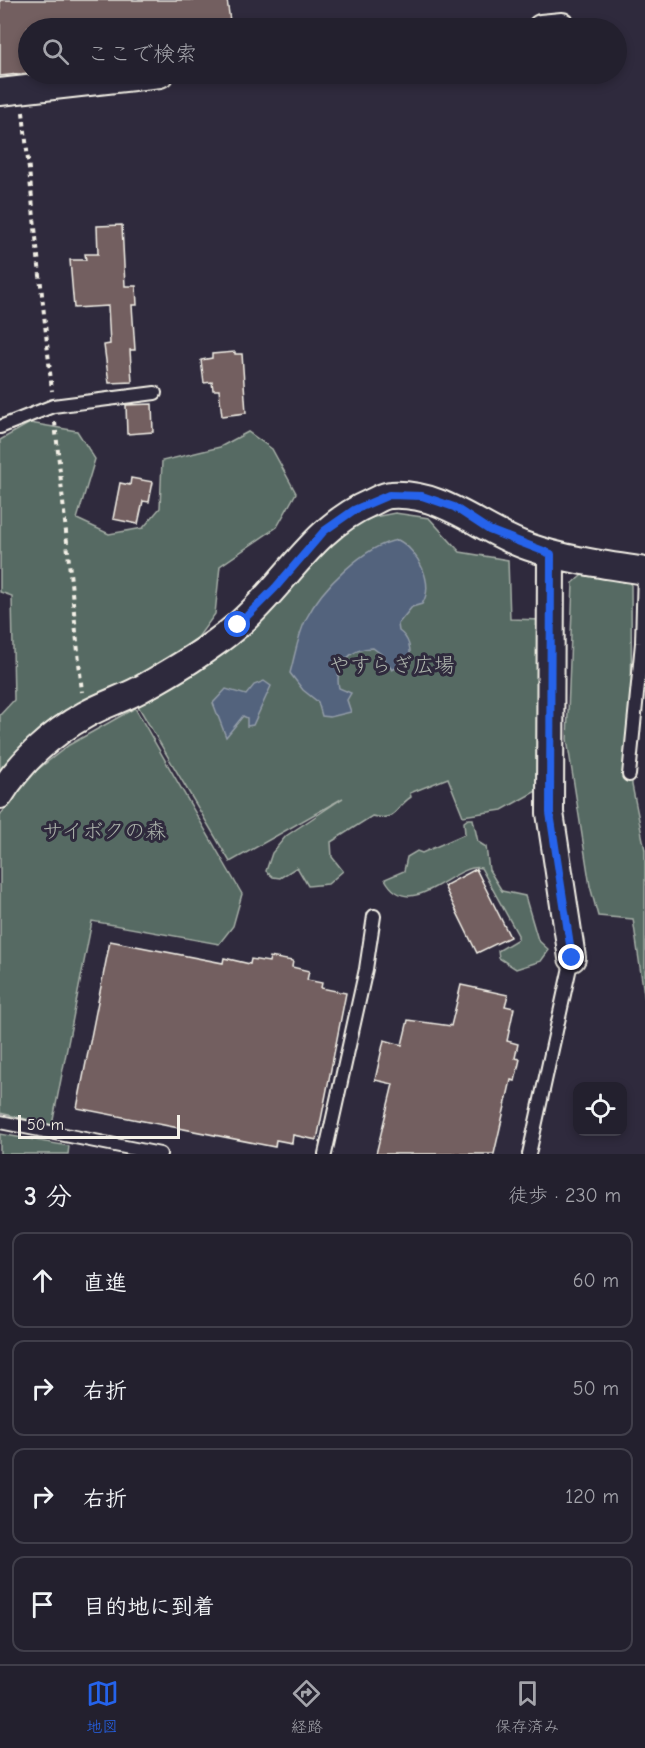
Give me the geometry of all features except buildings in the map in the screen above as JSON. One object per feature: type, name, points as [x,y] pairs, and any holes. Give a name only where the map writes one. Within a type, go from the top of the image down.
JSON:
[{"type":"street","points":[[0,92],[71,84]]},
{"type":"street","points":[[0,795],[11,777],[56,735],[84,715],[138,690],[198,654],[238,625],[275,588],[324,531],[354,510],[389,495],[422,496],[454,507],[489,530],[551,554],[645,571]]},
{"type":"street","points":[[551,554],[550,813],[572,958]]},
{"type":"lane","points":[[0,427],[53,406],[155,393]]},
{"type":"lane","points":[[629,775],[642,643],[645,571]]},
{"type":"lane","points":[[325,1154],[366,969],[374,916]]},
{"type":"lane","points":[[529,1154],[572,958]]},
{"type":"lane","points":[[0,1122],[160,1154]]},
{"type":"green space","points":[[30,423],[77,431],[95,459],[77,519],[109,534],[143,528],[160,508],[162,461],[220,447],[248,432],[272,449],[296,493],[277,527],[220,566],[215,614],[196,640],[148,671],[70,711],[0,783],[0,715],[14,700],[12,596],[0,592],[0,440]]},
{"type":"green space","name":"やすらぎ広場","points":[[395,513],[429,518],[460,552],[508,560],[510,619],[543,620],[538,790],[502,810],[463,816],[448,778],[410,793],[411,797],[391,816],[372,816],[331,842],[332,857],[343,871],[328,884],[308,886],[297,867],[280,878],[273,877],[266,871],[272,853],[286,836],[343,798],[230,862],[138,706],[248,635],[329,542],[364,519]]},
{"type":"green space","points":[[588,570],[625,576],[631,585],[632,785],[645,850],[645,1001],[633,919],[598,916],[590,886],[567,739],[573,583]]},
{"type":"green space","name":"サイボクの森","points":[[135,708],[242,894],[233,926],[219,944],[92,921],[52,1125],[0,1113],[0,815],[37,770],[69,745]]},
{"type":"green space","points":[[473,819],[478,842],[486,847],[489,870],[502,891],[525,896],[538,940],[549,950],[541,961],[516,969],[499,958],[498,951],[518,939],[518,935],[481,868],[470,869],[420,894],[407,896],[395,891],[385,879],[404,871],[407,857],[417,851],[422,853],[465,834],[464,822]]},
{"type":"green space","points":[[0,1134],[69,1146],[68,1154],[0,1154]]},
{"type":"water","points":[[398,540],[418,559],[427,587],[422,604],[412,607],[398,624],[399,631],[409,645],[409,662],[392,670],[381,654],[373,648],[351,655],[342,665],[338,680],[339,688],[351,693],[347,700],[351,712],[330,717],[322,716],[318,702],[303,690],[290,673],[303,625],[322,595],[345,570],[371,550]]},
{"type":"water","points":[[264,681],[271,686],[253,725],[247,726],[247,718],[243,716],[226,737],[213,703],[226,689],[246,695],[254,685]]},
{"type":"route","points":[[238,625],[275,588],[324,531],[354,510],[389,495],[422,496],[454,507],[489,530],[551,554],[550,813],[572,958]]}]
